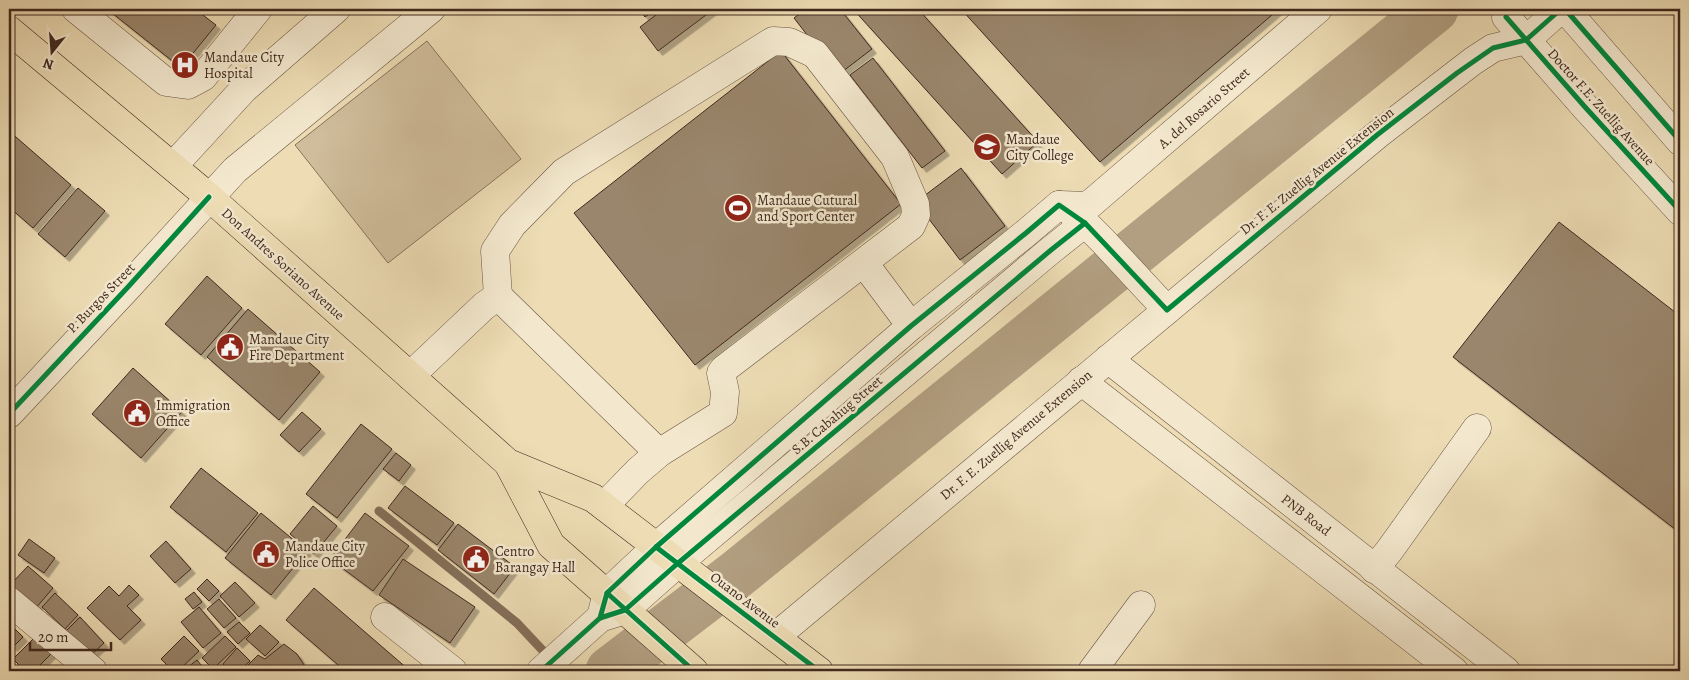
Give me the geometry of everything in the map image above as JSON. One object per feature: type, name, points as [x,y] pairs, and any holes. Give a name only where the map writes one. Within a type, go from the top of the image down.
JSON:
[{"type":"highway","name":"Don Andres Soriano Avenue","points":[[9,30],[209,197],[508,463],[593,498],[656,547]]},
{"type":"highway","name":"Don Andres Soriano Avenue","points":[[508,463],[551,545],[618,610]]},
{"type":"highway","name":"Ouano Avenue","points":[[656,547],[819,671]]},
{"type":"highway","points":[[618,610],[686,664]]},
{"type":"street","points":[[76,9],[166,82],[188,85],[203,77],[218,56],[258,9]]},
{"type":"street","points":[[173,166],[244,89],[336,9]]},
{"type":"street","name":"P. Burgos Street","points":[[9,414],[234,170],[431,9]]},
{"type":"street","name":"A. del Rosario Street","points":[[1092,223],[1318,9]]},
{"type":"street","name":"Dr. F. E. Zuellig Avenue Extension","points":[[775,637],[1377,135],[1457,73],[1493,48],[1526,40],[1561,9]]},
{"type":"street","points":[[1565,9],[1680,141]]},
{"type":"street","points":[[1493,48],[1511,13]]},
{"type":"street","name":"Doctor F.E. Zuellig Avenue","points":[[1511,13],[1526,40],[1680,211]]},
{"type":"street","points":[[604,506],[638,471],[659,453],[723,414],[724,392],[720,373],[724,369],[911,226],[916,215],[915,204],[894,157],[815,54],[789,42],[773,41],[564,172],[512,225],[495,251],[498,296],[659,453]]},
{"type":"street","points":[[218,56],[244,89]]},
{"type":"street","name":"S.B. Cabahug Street","points":[[541,671],[577,640],[618,610],[685,570],[1036,262],[1092,223],[1059,205],[1026,234],[911,326],[656,547],[618,610]]},
{"type":"street","points":[[1092,223],[1142,285],[1167,310]]},
{"type":"street","points":[[864,263],[911,326]]},
{"type":"street","points":[[410,376],[484,306],[498,296]]},
{"type":"street","name":"PNB Road","points":[[1108,359],[1506,671]]},
{"type":"street","points":[[1082,381],[1454,671]]},
{"type":"street","points":[[1374,569],[1477,428]]},
{"type":"street","points":[[9,601],[93,671]]},
{"type":"street","points":[[1092,671],[1141,605]]},
{"type":"street","points":[[384,617],[453,671]]},
{"type":"shaded area","points":[[427,41],[521,159],[388,263],[295,145]]},
{"type":"building","points":[[107,9],[195,9],[216,25],[181,68]]},
{"type":"building","points":[[639,9],[656,9],[645,17]]},
{"type":"building","points":[[664,9],[714,9],[658,51],[640,27]]},
{"type":"building","points":[[806,9],[840,9],[872,49],[838,75],[794,18]]},
{"type":"building","points":[[853,9],[918,9],[1038,142],[1002,174]]},
{"type":"building","points":[[961,9],[1279,9],[1100,162]]},
{"type":"building","name":"Mandaue Cutural and Sport Center","points":[[781,51],[901,204],[695,365],[574,213]]},
{"type":"building","points":[[873,58],[945,151],[922,168],[850,75]]},
{"type":"building","points":[[9,131],[71,185],[33,228],[9,207]]},
{"type":"building","points":[[961,168],[1005,226],[960,260],[916,202]]},
{"type":"building","points":[[78,188],[105,211],[65,257],[38,234]]},
{"type":"building","points":[[1559,222],[1680,316],[1680,533],[1453,357]]},
{"type":"building","points":[[207,276],[242,308],[201,355],[165,324]]},
{"type":"building","points":[[248,309],[320,372],[279,420],[207,357]]},
{"type":"building","name":"Immigration Office","points":[[133,368],[182,412],[141,458],[92,414]]},
{"type":"building","points":[[302,412],[321,429],[299,452],[280,435]]},
{"type":"building","points":[[361,424],[392,449],[337,518],[306,494]]},
{"type":"building","points":[[396,453],[411,465],[399,481],[383,469]]},
{"type":"building","points":[[201,468],[258,513],[226,552],[170,507]]},
{"type":"building","points":[[405,486],[454,523],[437,545],[388,508]]},
{"type":"building","points":[[313,506],[337,526],[314,554],[290,534]]},
{"type":"building","name":"Mandaue City Police Office","points":[[261,513],[307,551],[271,595],[225,558]]},
{"type":"building","points":[[365,513],[409,546],[373,591],[330,559]]},
{"type":"building","name":"Centro Barangay Hall","points":[[458,524],[515,567],[494,594],[438,550]]},
{"type":"building","points":[[29,539],[55,558],[44,573],[18,555]]},
{"type":"building","points":[[166,541],[191,569],[175,583],[150,556]]},
{"type":"building","points":[[403,559],[475,607],[450,643],[379,595]]},
{"type":"building","points":[[28,566],[53,588],[35,609],[9,586]]},
{"type":"building","points":[[207,579],[219,591],[209,601],[197,589]]},
{"type":"building","points":[[235,582],[255,603],[239,617],[220,596]]},
{"type":"building","points":[[129,585],[139,595],[127,606],[141,620],[120,640],[87,608],[109,586],[119,596]]},
{"type":"building","points":[[314,588],[409,670],[345,671],[286,620]]},
{"type":"building","points":[[194,592],[202,602],[193,609],[185,599]]},
{"type":"building","points":[[55,593],[78,615],[65,629],[42,607]]},
{"type":"building","points":[[219,599],[236,618],[224,628],[207,609]]},
{"type":"building","points":[[199,607],[221,633],[203,648],[181,622]]},
{"type":"building","points":[[80,617],[104,643],[89,657],[65,632]]},
{"type":"building","points":[[239,622],[250,633],[238,644],[227,632]]},
{"type":"building","points":[[260,625],[279,642],[265,656],[246,639]]},
{"type":"building","points":[[15,629],[23,637],[13,647],[9,643],[9,635]]},
{"type":"building","points":[[36,636],[52,653],[34,671],[25,671],[13,659]]},
{"type":"building","points":[[184,636],[199,651],[178,671],[173,671],[161,659]]},
{"type":"building","points":[[225,636],[236,647],[213,669],[202,658]]},
{"type":"building","points":[[284,644],[297,654],[308,671],[242,671],[258,655],[265,659]]},
{"type":"building","points":[[237,648],[250,661],[239,671],[230,671],[223,664]]},
{"type":"building","points":[[197,660],[206,671],[183,671]]},
{"type":"waterway","points":[[610,671],[737,574],[1434,9]]},
{"type":"waterway","points":[[379,511],[517,623],[562,671]]},
{"type":"cycle path","points":[[600,618],[607,593],[656,547],[911,326],[1059,205],[1085,223],[1167,310],[1377,135],[1457,73],[1493,48],[1526,40],[1561,9]]},
{"type":"cycle path","points":[[1565,9],[1680,141]]},
{"type":"cycle path","points":[[1506,17],[1680,211]]},
{"type":"cycle path","points":[[9,414],[209,197]]},
{"type":"cycle path","points":[[541,671],[600,618],[625,610],[677,564],[1085,223]]},
{"type":"cycle path","points":[[656,547],[819,671]]},
{"type":"cycle path","points":[[607,593],[694,671]]},
{"type":"place","name":"Mandaue City Hospital","points":[[185,65]]},
{"type":"place","name":"Mandaue City College","points":[[987,147]]},
{"type":"place","name":"Mandaue Cutural and Sport Center","points":[[738,208]]},
{"type":"place","name":"Mandaue City Fire Department","points":[[230,347]]},
{"type":"place","name":"Immigration Office","points":[[137,413]]},
{"type":"place","name":"Mandaue City Police Office","points":[[266,554]]},
{"type":"place","name":"Centro Barangay Hall","points":[[476,559]]}]
